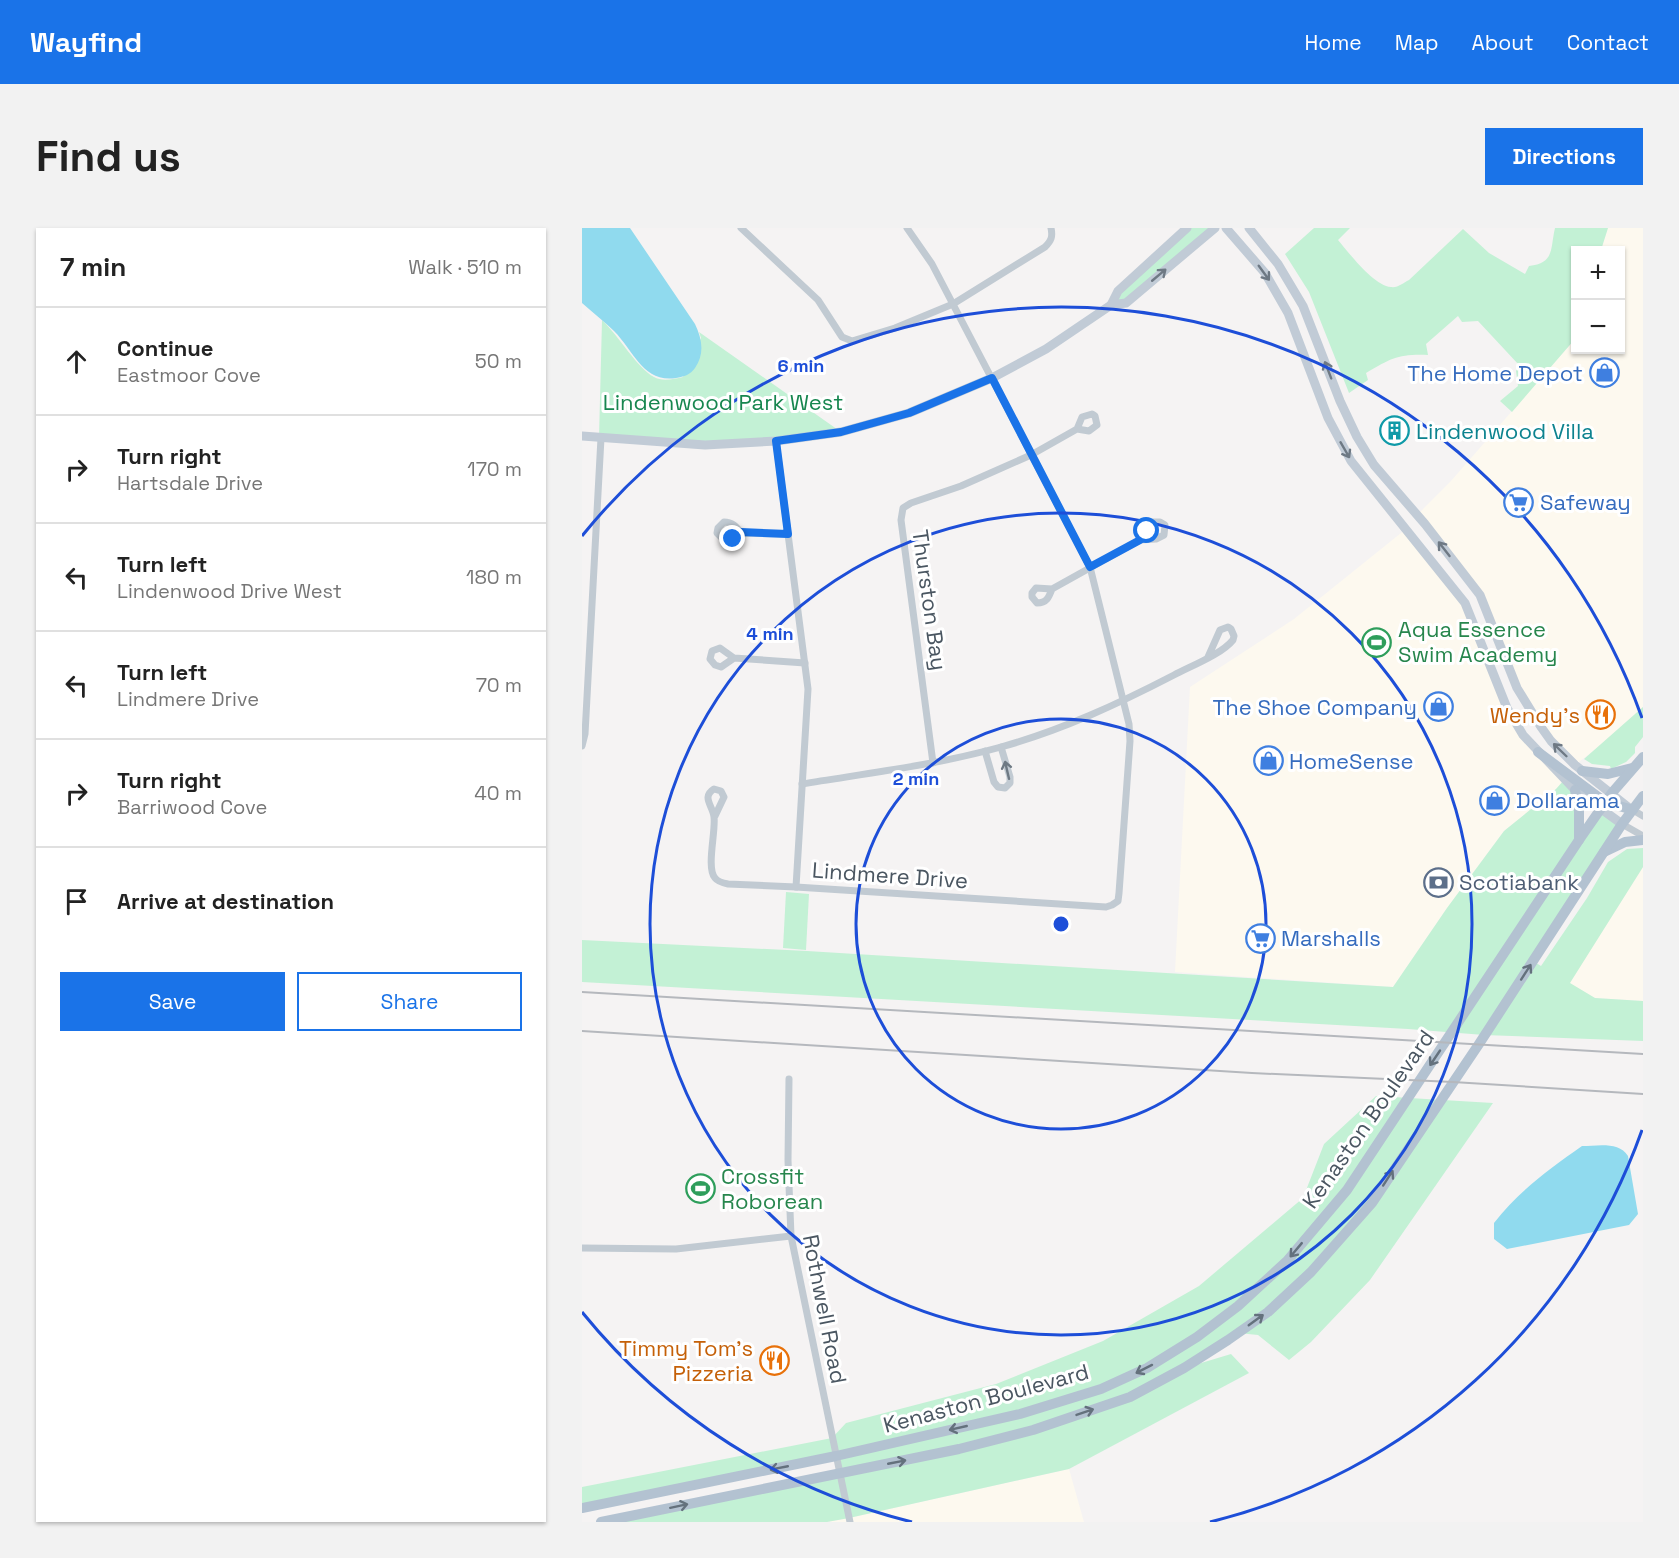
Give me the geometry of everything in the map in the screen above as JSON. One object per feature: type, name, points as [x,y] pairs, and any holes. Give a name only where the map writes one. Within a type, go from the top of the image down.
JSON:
[{"type":"main road","points":[[1538,752],[1605,802],[1633,810]]},
{"type":"main road","name":"Kenaston Boulevard","points":[[582,1508],[836,1456],[1020,1414],[1101,1389],[1147,1368],[1197,1337],[1238,1306],[1287,1262],[1347,1190],[1579,840],[1605,802],[1632,767],[1643,757]]},
{"type":"main road","points":[[1582,771],[1608,774],[1632,767]]},
{"type":"main road","points":[[1575,790],[1579,811],[1579,840]]},
{"type":"main road","name":"Kenaston Boulevard","points":[[601,1522],[959,1449],[1033,1430],[1131,1396],[1184,1368],[1268,1312],[1311,1272],[1372,1203],[1622,824],[1643,796]]},
{"type":"main road","points":[[1604,852],[1625,842],[1643,838]]},
{"type":"street","points":[[741,228],[811,293],[831,317],[842,337],[848,340],[876,335],[953,304],[1045,247],[1053,235],[1051,228]]},
{"type":"street","points":[[907,228],[932,264],[1090,567],[1122,702]]},
{"type":"street","points":[[1112,305],[1118,291],[1187,228]]},
{"type":"street","points":[[582,436],[705,445],[776,441],[841,432],[909,413],[992,378],[1046,349],[1112,305],[1126,303],[1215,228]]},
{"type":"street","points":[[1226,228],[1264,273],[1284,306],[1300,340],[1328,418],[1351,461],[1465,603],[1507,708],[1523,735],[1575,790],[1605,802]]},
{"type":"street","points":[[1249,228],[1278,264],[1303,306],[1340,401],[1357,437],[1374,465],[1425,524],[1480,595],[1517,688],[1533,716],[1551,741],[1582,771],[1622,824],[1643,838]]},
{"type":"street","name":"Thurston Bay","points":[[933,763],[901,513],[906,505],[961,486],[1031,455],[1077,429]]},
{"type":"street","points":[[582,746],[585,734],[601,438]]},
{"type":"street","name":"Lindmere Drive","points":[[776,441],[808,689],[796,887],[1112,906],[1118,901],[1119,893],[1130,741],[1129,724],[1122,702]]},
{"type":"street","points":[[741,532],[788,534]]},
{"type":"street","points":[[1052,589],[1140,540]]},
{"type":"street","points":[[802,784],[933,763],[1001,747],[1045,733],[1122,702],[1208,657]]},
{"type":"street","points":[[734,658],[805,663]]},
{"type":"street","points":[[985,751],[994,782],[998,787],[1005,788],[1010,783],[1010,777],[1001,747]]},
{"type":"street","points":[[1633,810],[1643,816]]},
{"type":"street","points":[[715,816],[712,872],[718,880],[728,884],[796,887]]},
{"type":"street","name":"Rothwell Road","points":[[789,1079],[790,1236],[850,1522]]},
{"type":"street","points":[[582,1248],[676,1249],[790,1236]]},
{"type":"shaded area","points":[[1608,228],[1643,228],[1643,707],[1575,765],[1533,715],[1480,595],[1417,515],[1451,481],[1571,344],[1571,354],[1625,354],[1625,246],[1602,246]]},
{"type":"shaded area","points":[[1406,529],[1465,603],[1507,708],[1564,780],[1504,831],[1447,908],[1393,987],[1175,972],[1190,687],[1294,619]]},
{"type":"shaded area","points":[[1643,867],[1643,1001],[1595,998],[1569,983]]},
{"type":"shaded area","points":[[1069,1469],[1084,1522],[827,1522],[849,1518]]},
{"type":"green space","points":[[1187,228],[1215,228],[1126,303],[1111,305],[1118,291]]},
{"type":"green space","points":[[1314,228],[1350,228],[1338,240],[1377,281],[1394,287],[1409,280],[1463,229],[1489,253],[1525,274],[1529,266],[1543,262],[1550,254],[1555,228],[1608,228],[1602,246],[1571,246],[1571,344],[1512,412],[1500,401],[1518,386],[1516,371],[1519,365],[1478,321],[1462,322],[1458,316],[1426,344],[1428,355],[1409,355],[1389,360],[1366,373],[1368,380],[1349,393],[1309,292],[1285,254]]},
{"type":"green space","name":"Lindenwood Park West","points":[[602,320],[641,367],[654,377],[668,380],[683,377],[701,338],[699,332],[841,432],[705,445],[599,438]]},
{"type":"green space","points":[[1643,707],[1643,737],[1635,747],[1635,753],[1626,762],[1611,769],[1610,766],[1592,764],[1584,759]]},
{"type":"green space","points":[[1564,780],[1575,790],[1579,839],[1601,809],[1622,824],[1533,961],[1541,966],[1587,898],[1608,862],[1627,849],[1643,848],[1643,867],[1570,983],[1595,998],[1643,1001],[1643,1041],[1484,1035],[582,982],[582,940],[807,951],[1393,987],[1447,908],[1504,831]]},
{"type":"green space","points":[[786,892],[809,894],[806,950],[783,948]]},
{"type":"green space","points":[[1376,1096],[1493,1103],[1370,1280],[1311,1342],[1289,1360],[1258,1335],[1238,1333],[1188,1367],[1231,1354],[1249,1373],[1069,1469],[849,1518],[827,1522],[601,1522],[839,1473],[836,1457],[582,1507],[582,1487],[832,1438],[846,1423],[996,1384],[1103,1341],[1199,1286],[1303,1198],[1324,1144]]},
{"type":"water","points":[[582,228],[630,228],[695,324],[701,341],[701,351],[695,368],[687,375],[679,378],[665,378],[647,371],[614,331],[582,303]]},
{"type":"water","points":[[1582,1146],[1613,1146],[1624,1151],[1628,1156],[1638,1214],[1629,1225],[1507,1249],[1494,1239],[1494,1223],[1514,1201],[1546,1172]]},
{"type":"railway","points":[[582,992],[1643,1054]]},
{"type":"railway","points":[[582,1031],[1252,1073],[1643,1094]]},
{"type":"place","name":"The Home Depot","points":[[1604,373]]},
{"type":"place","name":"Lindenwood Villa","points":[[1395,431]]},
{"type":"place","name":"Safeway","points":[[1519,502]]},
{"type":"place","name":"Aqua Essence Swim Academy","points":[[1377,642]]},
{"type":"place","name":"The Shoe Company","points":[[1438,707]]},
{"type":"place","name":"Wendy's","points":[[1601,715]]},
{"type":"place","name":"HomeSense","points":[[1268,761]]},
{"type":"place","name":"Dollarama","points":[[1495,800]]},
{"type":"place","name":"Scotiabank","points":[[1438,882]]},
{"type":"place","name":"Marshalls","points":[[1260,938]]},
{"type":"place","name":"Crossfit Roborean","points":[[700,1189]]},
{"type":"place","name":"Timmy Tom's Pizzeria","points":[[774,1361]]},
{"type":"route","points":[[733,539],[741,532],[788,534],[776,441],[841,432],[909,413],[992,378],[1090,567],[1140,540],[1147,531]]}]
